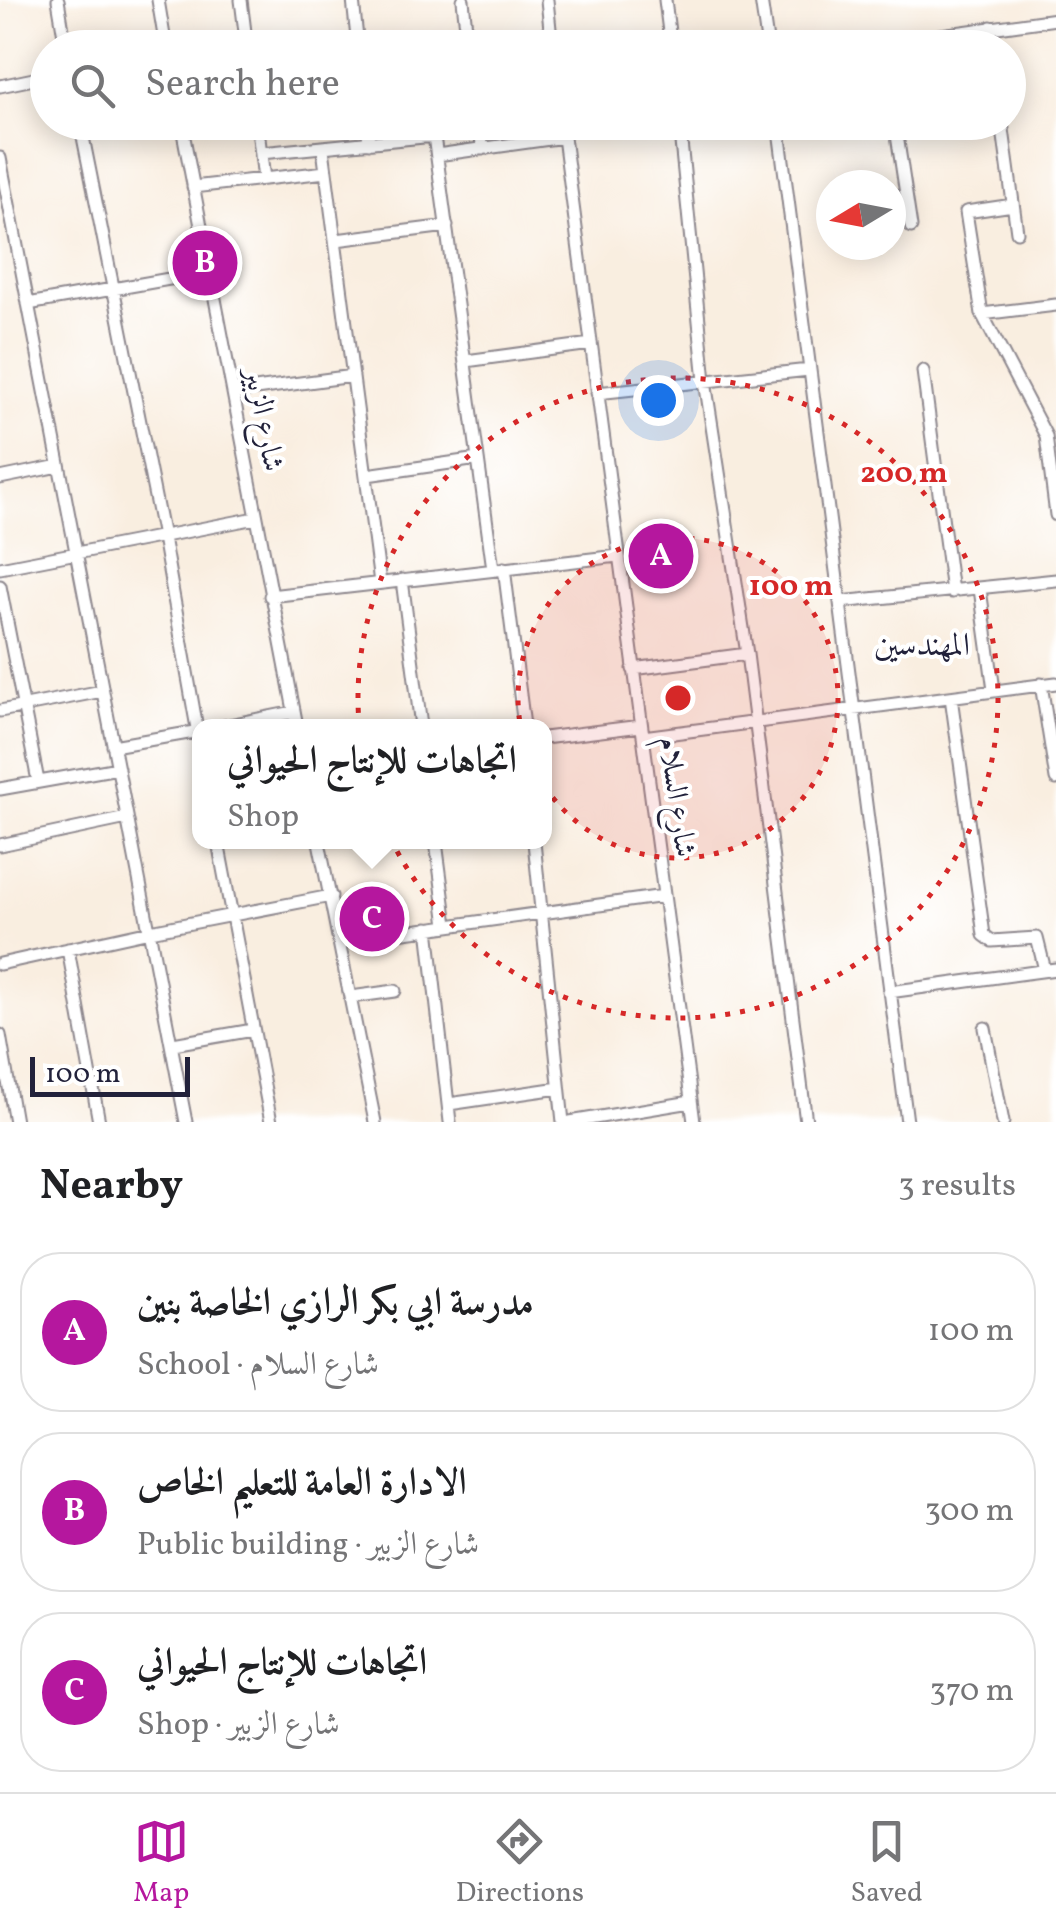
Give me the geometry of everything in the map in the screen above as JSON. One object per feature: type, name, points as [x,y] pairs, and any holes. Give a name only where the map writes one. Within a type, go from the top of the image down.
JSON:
[{"type":"street","points":[[58,0],[63,30]]},
{"type":"street","points":[[158,0],[163,30]]},
{"type":"street","points":[[241,0],[245,30]]},
{"type":"street","points":[[353,0],[356,30]]},
{"type":"street","points":[[463,0],[466,30]]},
{"type":"street","points":[[547,0],[550,30]]},
{"type":"street","points":[[665,0],[669,30]]},
{"type":"street","points":[[762,0],[766,30]]},
{"type":"street","points":[[972,30],[1056,18]]},
{"type":"street","points":[[0,86],[30,80]]},
{"type":"street","points":[[83,140],[196,719]]},
{"type":"street","name":"شارع الزبير","points":[[184,140],[295,719]]},
{"type":"street","points":[[260,140],[264,179]]},
{"type":"street","points":[[262,153],[397,140]]},
{"type":"street","points":[[435,140],[478,459],[523,719]]},
{"type":"street","points":[[481,140],[483,149]]},
{"type":"street","points":[[437,154],[539,140]]},
{"type":"street","name":"شارع السلام","points":[[565,140],[694,1122]]},
{"type":"street","points":[[681,140],[704,381],[747,654],[806,1122]]},
{"type":"street","points":[[780,140],[907,1122]]},
{"type":"street","points":[[898,140],[911,227]]},
{"type":"street","points":[[1004,140],[1017,232]]},
{"type":"street","points":[[323,149],[380,582]]},
{"type":"street","points":[[0,158],[186,1122]]},
{"type":"street","points":[[193,187],[326,172]]},
{"type":"street","points":[[1012,205],[966,212],[982,314],[1046,436],[1056,514]]},
{"type":"street","points":[[336,240],[448,226]]},
{"type":"street","points":[[28,304],[209,272]]},
{"type":"street","points":[[982,314],[1056,305]]},
{"type":"street","points":[[466,362],[591,344]]},
{"type":"street","points":[[597,393],[808,370]]},
{"type":"street","points":[[922,372],[952,592]]},
{"type":"street","points":[[233,392],[353,376]]},
{"type":"street","points":[[367,475],[478,459]]},
{"type":"street","points":[[0,478],[59,466]]},
{"type":"street","points":[[0,568],[256,518]]},
{"type":"street","points":[[270,596],[618,556]]},
{"type":"street","points":[[402,580],[420,719]]},
{"type":"street","points":[[840,602],[1056,580]]},
{"type":"street","points":[[0,586],[38,781]]},
{"type":"street","points":[[980,589],[994,690]]},
{"type":"street","points":[[633,669],[747,654]]},
{"type":"street","points":[[552,737],[755,721],[1056,682]]},
{"type":"street","points":[[1041,684],[1056,778]]},
{"type":"street","points":[[0,712],[102,690]]},
{"type":"street","points":[[890,992],[1050,970],[1037,938],[992,941],[984,935],[952,697]]},
{"type":"street","points":[[259,719],[294,712]]},
{"type":"street","points":[[113,746],[192,737]]},
{"type":"street","points":[[0,789],[118,768]]},
{"type":"street","points":[[0,845],[127,818]]},
{"type":"street","points":[[219,849],[270,1122]]},
{"type":"street","points":[[321,849],[375,1122]]},
{"type":"street","points":[[437,849],[447,924]]},
{"type":"street","points":[[535,849],[559,1088],[566,1122],[691,1102]]},
{"type":"street","points":[[0,964],[150,930],[331,896]]},
{"type":"street","points":[[340,942],[664,896]]},
{"type":"street","points":[[428,928],[450,1122]]},
{"type":"street","points":[[68,949],[99,1122]]},
{"type":"street","points":[[351,996],[394,991]]},
{"type":"street","points":[[985,1028],[1003,1122]]},
{"type":"street","points":[[173,1044],[253,1030]]},
{"type":"street","points":[[0,1034],[15,1122]]},
{"type":"street","points":[[449,1104],[559,1088]]},
{"type":"place","name":"الادارة العامة للتعليم الخاص","points":[[205,263]]},
{"type":"place","name":"مدرسة ابي بكر الرازي الخاصة بنين","points":[[661,556]]},
{"type":"place","name":"اتجاهات للإنتاج الحيواني","points":[[372,919]]},
{"type":"district","name":"المهندسين","points":[[922,647]]}]
